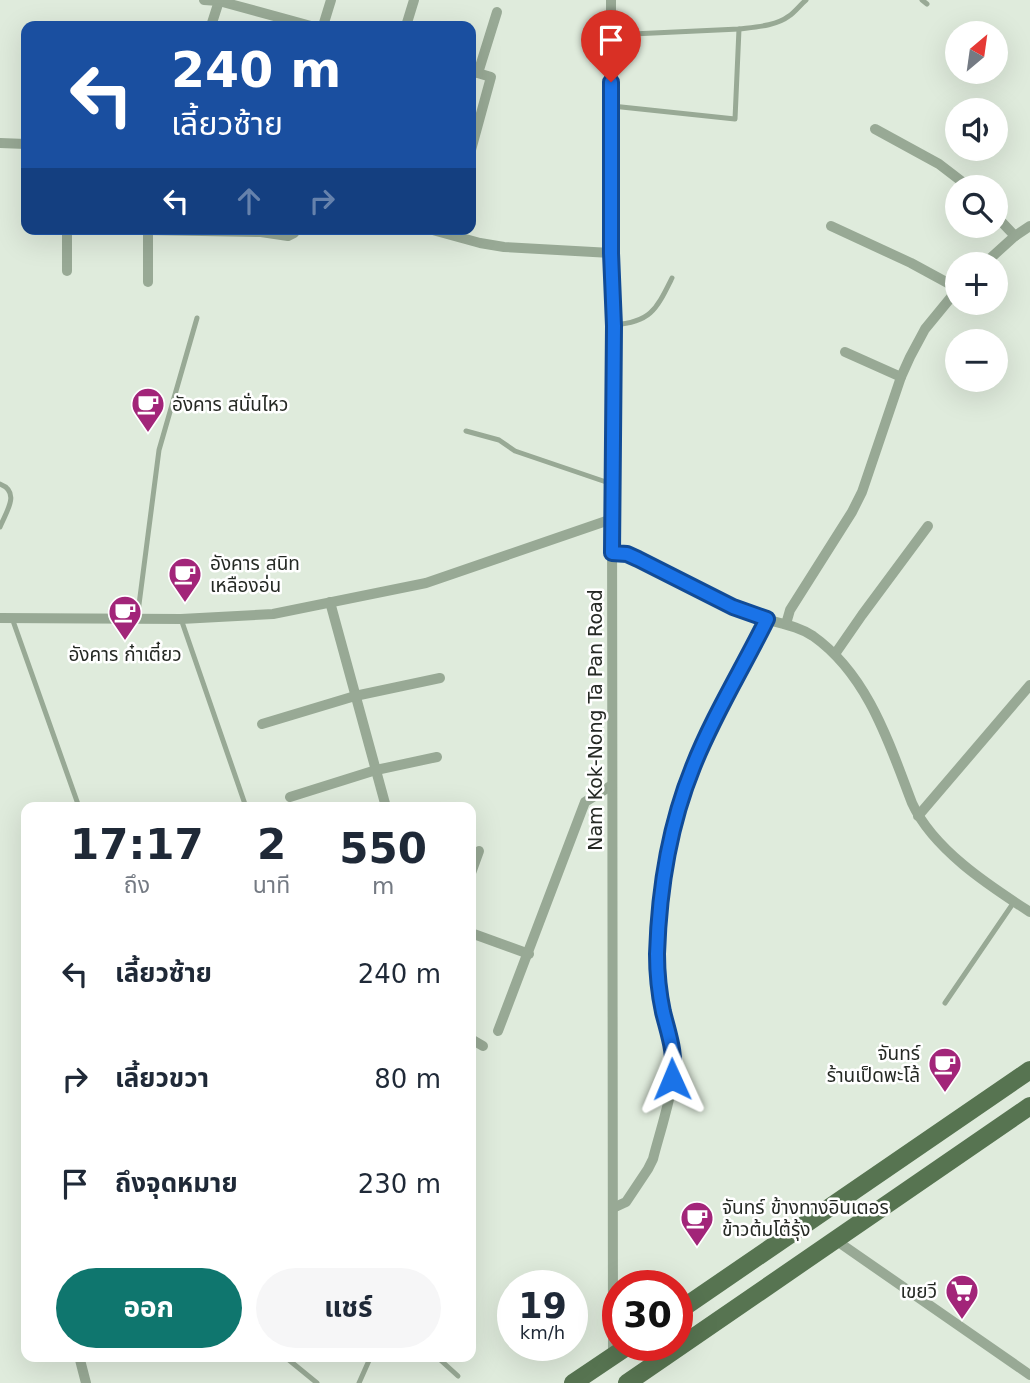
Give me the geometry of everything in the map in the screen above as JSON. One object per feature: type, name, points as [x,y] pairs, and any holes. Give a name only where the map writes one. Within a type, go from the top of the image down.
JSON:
[{"type":"main road","points":[[693,1301],[1030,1070]]},
{"type":"main road","points":[[618,1361],[636,1380],[834,1239],[1030,1106]]},
{"type":"main road","points":[[573,1383],[606,1361]]},
{"type":"street","points":[[204,0],[244,4],[296,21]]},
{"type":"street","points":[[325,21],[331,0]]},
{"type":"street","points":[[408,21],[414,0]]},
{"type":"street","name":"Nam Kok-Nong Ta Pan Road","points":[[611,0],[611,253],[614,326],[613,1270]]},
{"type":"street","points":[[213,21],[219,1]]},
{"type":"street","points":[[476,69],[497,12]]},
{"type":"street","points":[[476,72],[491,77],[476,132]]},
{"type":"street","points":[[875,129],[939,164],[953,175]]},
{"type":"street","points":[[0,143],[21,144]]},
{"type":"street","points":[[831,226],[911,263],[945,282]]},
{"type":"street","points":[[997,252],[1030,226]]},
{"type":"street","points":[[1008,229],[1015,236]]},
{"type":"street","points":[[67,235],[67,271]]},
{"type":"street","points":[[148,235],[148,282]]},
{"type":"street","points":[[459,235],[504,247],[611,253]]},
{"type":"street","points":[[786,624],[790,610],[862,492],[901,377],[925,329],[945,304]]},
{"type":"street","points":[[845,352],[901,377]]},
{"type":"street","points":[[6,618],[137,620],[273,614],[426,583],[612,519]]},
{"type":"street","points":[[835,654],[928,526]]},
{"type":"street","points":[[612,553],[627,554],[733,607],[800,629],[835,654],[877,716],[918,816],[944,848],[1014,901],[1028,907]]},
{"type":"street","points":[[330,602],[385,802]]},
{"type":"street","points":[[613,1208],[625,1202],[648,1169],[672,1079],[674,1055],[657,966],[658,922],[673,825],[693,765],[767,619]]},
{"type":"street","points":[[262,724],[355,696],[440,678]]},
{"type":"street","points":[[918,816],[1030,685]]},
{"type":"street","points":[[290,797],[376,770],[437,757]]},
{"type":"street","points":[[498,1031],[586,802],[612,785]]},
{"type":"street","points":[[476,859],[479,851]]},
{"type":"street","points":[[476,935],[529,954]]},
{"type":"street","points":[[476,1042],[483,1046]]},
{"type":"street","points":[[834,1239],[1030,1375]]},
{"type":"street","points":[[81,1362],[86,1383]]},
{"type":"lane","points":[[611,35],[739,29],[779,22],[790,16],[806,0]]},
{"type":"lane","points":[[611,106],[736,119],[739,29]]},
{"type":"lane","points":[[614,326],[633,324],[654,311],[672,278]]},
{"type":"lane","points":[[137,620],[159,450],[197,318]]},
{"type":"lane","points":[[466,431],[499,440],[515,451],[612,484]]},
{"type":"lane","points":[[0,484],[6,486],[11,494],[0,527]]},
{"type":"lane","points":[[6,618],[77,802]]},
{"type":"lane","points":[[181,619],[244,802]]},
{"type":"lane","points":[[945,1003],[1014,901]]},
{"type":"lane","points":[[291,1362],[317,1383]]},
{"type":"lane","points":[[359,1383],[368,1362]]},
{"type":"lane","points":[[442,1362],[458,1377]]},
{"type":"place","name":"อังคาร สนั่นไหว","points":[[148,434]]},
{"type":"place","name":"อังคาร สนิท เหลืองอ่น","points":[[185,604]]},
{"type":"place","name":"อังคาร ก๋าเตี๋ยว","points":[[125,642]]},
{"type":"place","name":"จันทร์ ร้านเป็ดพะโล้","points":[[945,1094]]},
{"type":"place","name":"จันทร์ ข้างทางอินเตอร ข้าวต้มโต้รุ้ง","points":[[697,1248]]},
{"type":"place","name":"เขยวี","points":[[962,1321]]},
{"type":"route","points":[[611,82],[611,253],[614,326],[612,553],[627,554],[733,607],[767,619],[693,765],[673,825],[658,922],[657,966],[674,1055],[672,1079]]}]
